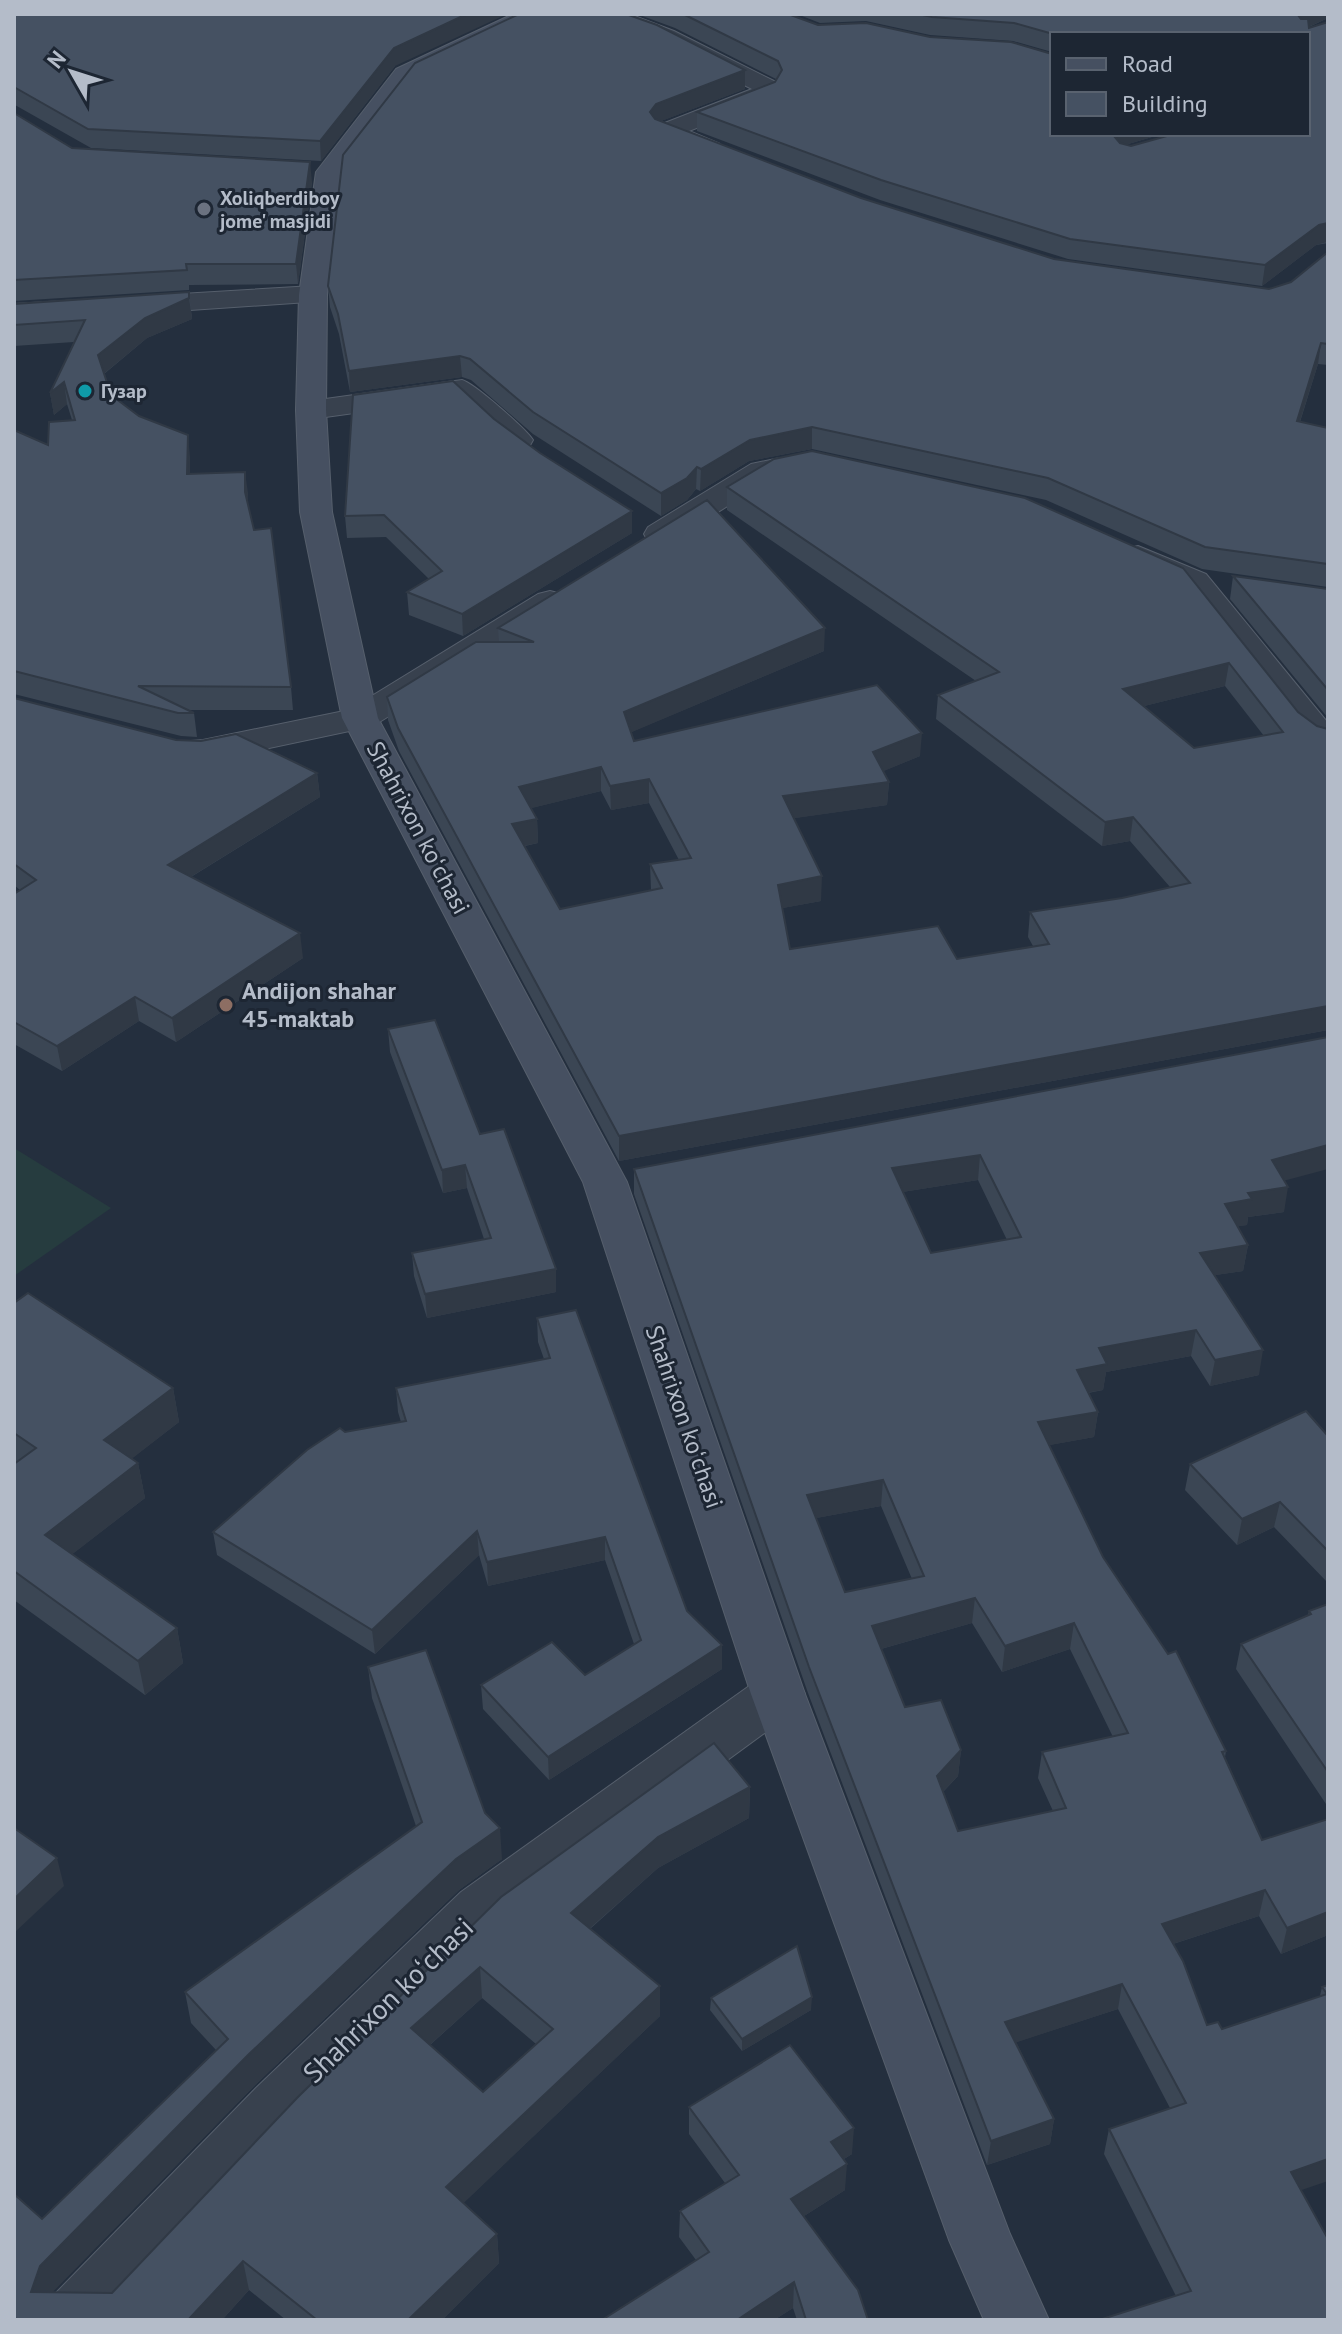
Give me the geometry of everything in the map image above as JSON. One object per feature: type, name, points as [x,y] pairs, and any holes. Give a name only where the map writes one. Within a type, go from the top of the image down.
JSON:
[{"type":"street","name":"Shahrixon koʻchasi","points":[[532,14],[405,74],[314,171],[311,410],[316,512],[360,718],[605,1182],[778,1694],[976,2226],[1017,2320]]},
{"type":"street","points":[[608,14],[666,36],[767,87],[764,93],[666,131],[732,157]]},
{"type":"street","points":[[14,313],[313,295]]},
{"type":"street","points":[[311,410],[462,389],[500,427],[538,454]]},
{"type":"street","points":[[644,534],[762,471],[811,461]]},
{"type":"street","points":[[1107,542],[1194,581],[1239,587]]},
{"type":"street","points":[[165,746],[203,751],[360,718],[582,581]]},
{"type":"street","points":[[1194,581],[1309,726],[1328,739]]},
{"type":"street","points":[[605,1182],[651,1174]]},
{"type":"street","name":"Shahrixon koʻchasi","points":[[74,2320],[278,2107],[481,1909],[778,1694]]},
{"type":"green space","points":[[14,1148],[111,1208],[14,1276]]},
{"type":"building","points":[[14,14],[467,14],[394,48],[320,141],[88,129],[14,87]]},
{"type":"building","points":[[519,14],[626,14],[657,25],[745,70],[656,104],[650,112],[655,119],[861,198],[1054,259],[1269,289],[1291,282],[1328,252],[1328,344],[1321,343],[1297,421],[1328,428],[1328,564],[1205,547],[1048,478],[812,427],[750,440],[701,469],[697,467],[687,478],[661,493],[533,412],[470,359],[460,356],[349,371],[338,314],[328,286],[343,155],[415,63]]},
{"type":"building","points":[[683,14],[788,14],[818,25],[866,23],[930,37],[1011,42],[1050,53],[1050,136],[1114,136],[1120,143],[1131,146],[1167,136],[1310,136],[1310,32],[1050,33],[1014,23],[918,14],[1300,14],[1301,19],[1308,19],[1309,28],[1328,22],[1328,223],[1319,225],[1265,265],[1070,239],[881,180],[697,112],[775,82],[782,70],[778,61]]},
{"type":"building","points":[[14,113],[72,148],[310,162],[296,264],[186,264],[187,270],[14,280]]},
{"type":"building","points":[[189,292],[189,298],[145,318],[98,355],[111,395],[139,416],[188,435],[187,474],[245,472],[245,492],[254,530],[271,528],[291,687],[138,686],[194,713],[178,713],[14,671],[14,430],[48,445],[49,422],[75,420],[64,382],[50,393],[85,320],[14,325],[14,304]]},
{"type":"building","points":[[453,381],[494,419],[540,453],[632,511],[462,614],[407,592],[442,571],[384,515],[345,516],[353,395]]},
{"type":"building","points":[[812,451],[1025,498],[1183,568],[1298,712],[1317,726],[1328,729],[1328,1006],[619,1136],[398,728],[387,697],[476,642],[534,642],[498,628],[707,500],[825,628],[624,712],[634,741],[877,685],[922,733],[873,752],[889,782],[783,796],[822,876],[778,885],[790,949],[938,926],[957,959],[1049,944],[1030,912],[1122,898],[1190,883],[1133,817],[1105,822],[938,695],[999,672],[727,487],[774,459]],"holes":[[[1229,663],[1283,732],[1194,748],[1123,689]],[[601,767],[610,786],[649,779],[691,858],[650,864],[662,888],[560,909],[512,824],[537,819],[519,787]]]},
{"type":"building","points":[[1233,576],[1328,589],[1328,690]]},
{"type":"building","points":[[14,698],[176,740],[201,741],[236,734],[317,773],[168,865],[300,933],[172,1018],[135,997],[57,1046],[14,1022],[14,894],[36,880],[14,864]]},
{"type":"building","points":[[435,1020],[480,1134],[504,1129],[556,1269],[425,1294],[412,1253],[491,1238],[465,1165],[442,1170],[388,1029]]},
{"type":"building","points":[[1328,1037],[1328,1145],[1272,1160],[1288,1187],[1248,1193],[1252,1199],[1225,1204],[1248,1245],[1200,1253],[1263,1350],[1215,1360],[1196,1330],[1099,1348],[1107,1364],[1077,1370],[1098,1412],[1038,1422],[1103,1557],[1168,1654],[1176,1651],[1226,1751],[1222,1752],[1262,1840],[1328,1819],[1328,1912],[1287,1928],[1265,1890],[1162,1924],[1183,1961],[1207,2025],[1218,2022],[1222,2029],[1327,1994],[1322,1987],[1328,1985],[1328,2159],[1291,2172],[1328,2239],[1328,2320],[1099,2320],[1191,2291],[1109,2129],[1186,2103],[1122,1984],[1005,2022],[1054,2119],[991,2141],[809,1667],[634,1169]],"holes":[[[980,1155],[1021,1237],[931,1253],[892,1168]],[[883,1480],[924,1576],[845,1592],[807,1495]],[[975,1598],[1005,1646],[1074,1623],[1128,1733],[1042,1752],[1066,1808],[958,1831],[937,1776],[961,1750],[941,1700],[905,1707],[872,1626]]]},
{"type":"building","points":[[28,1293],[173,1388],[104,1440],[138,1463],[45,1535],[177,1628],[138,1661],[14,1571],[14,1464],[36,1448],[14,1433],[14,1303]]},
{"type":"building","points":[[576,1310],[687,1611],[722,1645],[548,1757],[481,1685],[552,1642],[585,1675],[641,1640],[605,1537],[487,1562],[477,1531],[372,1630],[213,1532],[307,1450],[340,1428],[345,1432],[406,1421],[396,1388],[550,1358],[537,1318]]},
{"type":"building","points":[[1306,1411],[1328,1436],[1328,1551],[1280,1502],[1242,1519],[1190,1464]]},
{"type":"building","points":[[1328,1604],[1328,1772],[1241,1644]]},
{"type":"building","points":[[426,1650],[485,1813],[500,1828],[456,1859],[248,2055],[40,2266],[31,2292],[112,2293],[297,2098],[501,1897],[714,1743],[750,1787],[658,1837],[571,1913],[660,1986],[446,2187],[497,2234],[408,2320],[317,2320],[243,2261],[188,2320],[17,2320],[14,2317],[14,2194],[42,2219],[228,2039],[185,1992],[422,1822],[368,1667]],"holes":[[[480,1967],[553,2029],[483,2092],[411,2028]]]},
{"type":"building","points":[[14,1828],[57,1858],[14,1899]]},
{"type":"building","points":[[797,1946],[812,1997],[742,2039],[711,1998]]},
{"type":"building","points":[[790,2045],[854,2128],[831,2142],[847,2164],[791,2199],[858,2290],[868,2320],[806,2320],[794,2282],[737,2320],[602,2320],[709,2252],[680,2211],[739,2175],[689,2107]]},
{"type":"place","name":"Xoliqberdiboy jome' masjidi","points":[[204,209]]},
{"type":"place","name":"Гузар","points":[[85,391]]},
{"type":"place","name":"Andijon shahar 45-maktab","points":[[226,1005]]}]
